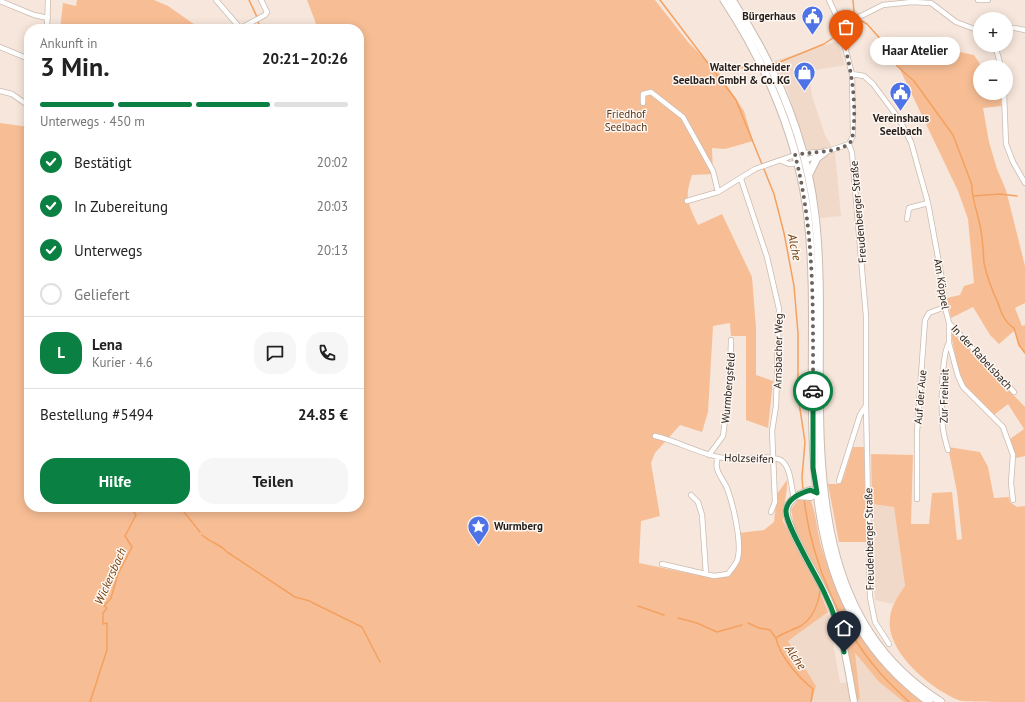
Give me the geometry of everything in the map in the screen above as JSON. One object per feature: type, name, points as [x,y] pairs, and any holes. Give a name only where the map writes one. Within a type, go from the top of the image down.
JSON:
[{"type":"main road","name":"Freudenberger Straße","points":[[724,0],[765,72],[795,155],[806,203],[811,266],[813,461],[836,554],[850,594],[860,616],[878,644],[896,665],[914,682],[940,702]]},
{"type":"main road","name":"Freudenberger Straße","points":[[732,0],[756,39],[779,83],[809,174],[815,215],[818,260],[820,519],[829,558],[840,590],[851,613],[865,636],[882,660],[910,687],[929,702]]},
{"type":"main road","points":[[809,174],[812,165],[823,154]]},
{"type":"main road","points":[[795,155],[804,156]]},
{"type":"main road","points":[[797,163],[804,156]]},
{"type":"street","points":[[47,24],[48,0]]},
{"type":"street","points":[[216,0],[237,24]]},
{"type":"street","points":[[248,24],[265,15],[267,12],[261,0]]},
{"type":"street","name":"Freudenberger Straße","points":[[829,0],[839,25],[852,74],[853,136],[849,144],[852,153],[865,295],[870,597],[875,622],[889,644]]},
{"type":"street","points":[[978,0],[988,0]]},
{"type":"street","points":[[0,1],[34,15],[48,18]]},
{"type":"street","points":[[839,25],[863,16],[883,5],[912,1],[932,1],[956,22],[973,28]]},
{"type":"street","points":[[1013,28],[1025,30]]},
{"type":"street","points":[[0,47],[24,57]]},
{"type":"street","name":"Am Köppel","points":[[852,74],[859,74],[868,80],[903,126],[911,142],[928,203],[941,274],[945,307],[949,322],[949,343],[960,382],[1003,427],[1008,438],[1013,455],[1011,483],[1013,500]]},
{"type":"street","points":[[0,91],[12,94],[24,102]]},
{"type":"street","points":[[643,103],[643,94],[651,92],[683,117],[713,171],[718,192]]},
{"type":"street","points":[[1004,100],[1006,144],[1013,162],[1025,183]]},
{"type":"street","points":[[804,156],[823,154],[849,144]]},
{"type":"street","points":[[687,201],[718,192],[763,166],[782,161],[787,157],[795,155]]},
{"type":"street","points":[[782,161],[789,164],[797,163]]},
{"type":"street","name":"Arnsbacher Weg","points":[[741,179],[768,257],[779,309],[776,406],[772,431],[775,502],[771,512]]},
{"type":"street","points":[[907,219],[909,208],[928,203]]},
{"type":"street","name":"Auf der Aue","points":[[917,499],[917,432],[925,320],[929,313],[945,307]]},
{"type":"street","name":"In der Rabelsbach","points":[[949,322],[1014,392]]},
{"type":"street","name":"Wurmbergsfeld","points":[[709,455],[723,436],[730,379],[731,340]]},
{"type":"street","name":"Zur Freiheit","points":[[948,450],[944,434],[943,412],[945,356],[949,343]]},
{"type":"street","name":"Freudenberger Straße","points":[[839,481],[860,415],[866,406]]},
{"type":"street","name":"Holzseifen","points":[[655,436],[718,457],[746,460],[774,457],[787,467],[797,496]]},
{"type":"street","points":[[662,564],[714,576],[728,574],[737,560],[738,540],[734,512],[727,488],[718,472],[716,464],[718,457]]},
{"type":"street","points":[[820,493],[810,490],[808,494],[797,496],[787,507],[786,516],[825,592],[836,619],[842,640],[854,702]]},
{"type":"street","points":[[690,495],[698,502],[702,515],[706,574]]},
{"type":"shaded area","points":[[838,41],[845,65],[809,71],[812,96],[825,135],[835,153],[841,216],[820,218],[808,152],[788,92],[774,61]]},
{"type":"shaded area","points":[[872,504],[894,506],[905,586],[893,604],[875,600]]},
{"type":"shaded area","points":[[828,612],[840,683],[847,682],[857,699],[860,699],[854,652],[879,682],[904,702],[813,702],[816,686],[788,641]]},
{"type":"green space","points":[[77,0],[154,0],[168,6],[194,24],[61,24],[63,3],[76,6]]},
{"type":"green space","name":"Friedhof Seelbach","points":[[307,0],[655,0],[688,42],[719,73],[744,111],[753,141],[725,149],[712,148],[713,174],[692,175],[688,190],[688,201],[698,225],[722,214],[752,277],[756,328],[756,375],[773,381],[768,428],[746,420],[746,336],[731,336],[730,323],[713,326],[708,412],[702,432],[680,425],[655,453],[651,463],[660,516],[641,521],[639,563],[697,575],[729,576],[739,558],[739,533],[764,530],[774,522],[777,494],[787,480],[783,521],[819,589],[828,612],[788,641],[816,686],[812,702],[0,702],[0,123],[24,126],[24,512],[364,512],[364,24],[316,24]]},
{"type":"green space","points":[[922,44],[974,55],[977,60],[973,60],[973,100],[1001,100],[1001,106],[983,108],[989,142],[997,169],[1006,190],[1025,266],[1025,303],[1015,308],[1022,326],[1025,325],[1025,353],[1018,345],[1015,330],[999,344],[990,335],[973,307],[951,318],[947,298],[960,295],[964,286],[974,283],[968,219],[958,191],[894,57]]},
{"type":"green space","points":[[950,330],[1025,407],[1025,456],[1016,458],[1010,439],[1024,429],[1008,404],[994,415],[961,382]]},
{"type":"green space","points":[[853,447],[864,447],[866,542],[839,542],[828,484],[838,484],[843,479]]},
{"type":"green space","points":[[948,447],[980,452],[988,467],[994,498],[1009,497],[1010,502],[1017,507],[1025,506],[1025,702],[961,701],[950,696],[937,689],[913,668],[903,657],[895,644],[890,631],[890,618],[893,605],[905,586],[894,507],[872,504],[871,454],[913,455],[911,524],[929,524],[932,493],[952,492],[957,540],[962,539],[957,492]]},
{"type":"green space","points":[[798,500],[811,501],[815,513],[821,546],[831,575],[849,616],[860,635],[887,670],[922,702],[904,702],[879,682],[855,653],[860,699],[857,700],[842,623],[794,526],[791,509]]},
{"type":"waterway","name":"Wickersbach","points":[[249,0],[257,17]]},
{"type":"waterway","name":"Alche","points":[[660,0],[736,100],[774,194],[784,233],[794,286],[798,333],[798,396],[805,442],[802,477],[803,490]]},
{"type":"waterway","points":[[853,0],[854,12]]},
{"type":"waterway","points":[[843,30],[850,25],[862,21],[867,24],[893,53],[897,66],[914,81],[953,135],[972,185],[982,235],[984,263],[988,278],[1002,314],[1008,323],[1014,328],[1019,345],[1025,353]]},
{"type":"waterway","points":[[775,64],[824,44],[840,33]]},
{"type":"waterway","points":[[716,71],[754,66]]},
{"type":"waterway","points":[[973,196],[1000,194],[1017,196]]},
{"type":"waterway","points":[[804,498],[813,545],[820,569],[840,614],[866,655],[891,685],[909,702]]},
{"type":"waterway","name":"Wickersbach","points":[[90,702],[107,650],[107,623],[103,624],[103,613],[107,608],[104,606],[111,598],[118,574],[132,547],[125,536],[136,515],[134,513],[135,512]]},
{"type":"waterway","points":[[184,512],[200,532]]},
{"type":"waterway","points":[[202,535],[295,597],[310,601]]},
{"type":"waterway","name":"Alche","points":[[811,702],[813,689],[790,666],[781,652],[776,638],[802,625],[810,618],[817,605],[820,591]]},
{"type":"waterway","points":[[311,602],[362,627],[380,662]]},
{"type":"waterway","points":[[638,606],[664,615]]},
{"type":"waterway","points":[[678,618],[697,623],[717,632],[742,625]]},
{"type":"waterway","points":[[748,623],[759,628],[770,630],[776,638]]},
{"type":"way so far","points":[[813,391],[813,291],[808,218],[795,155],[808,152],[825,152],[849,144],[852,140],[854,89],[846,51]]},
{"type":"place","name":"Bürgerhaus","points":[[812,36]]},
{"type":"place","name":"Haar Atelier","points":[[846,51]]},
{"type":"place","name":"Walter Schneider Seelbach GmbH & Co. KG","points":[[805,92]]},
{"type":"place","name":"Vereinshaus Seelbach","points":[[901,112]]},
{"type":"place","name":"Wurmberg","points":[[479,546]]},
{"type":"route","points":[[813,391],[813,468],[814,482],[817,493],[810,490],[798,494],[788,504],[786,516],[825,592],[839,630],[844,652]]}]
